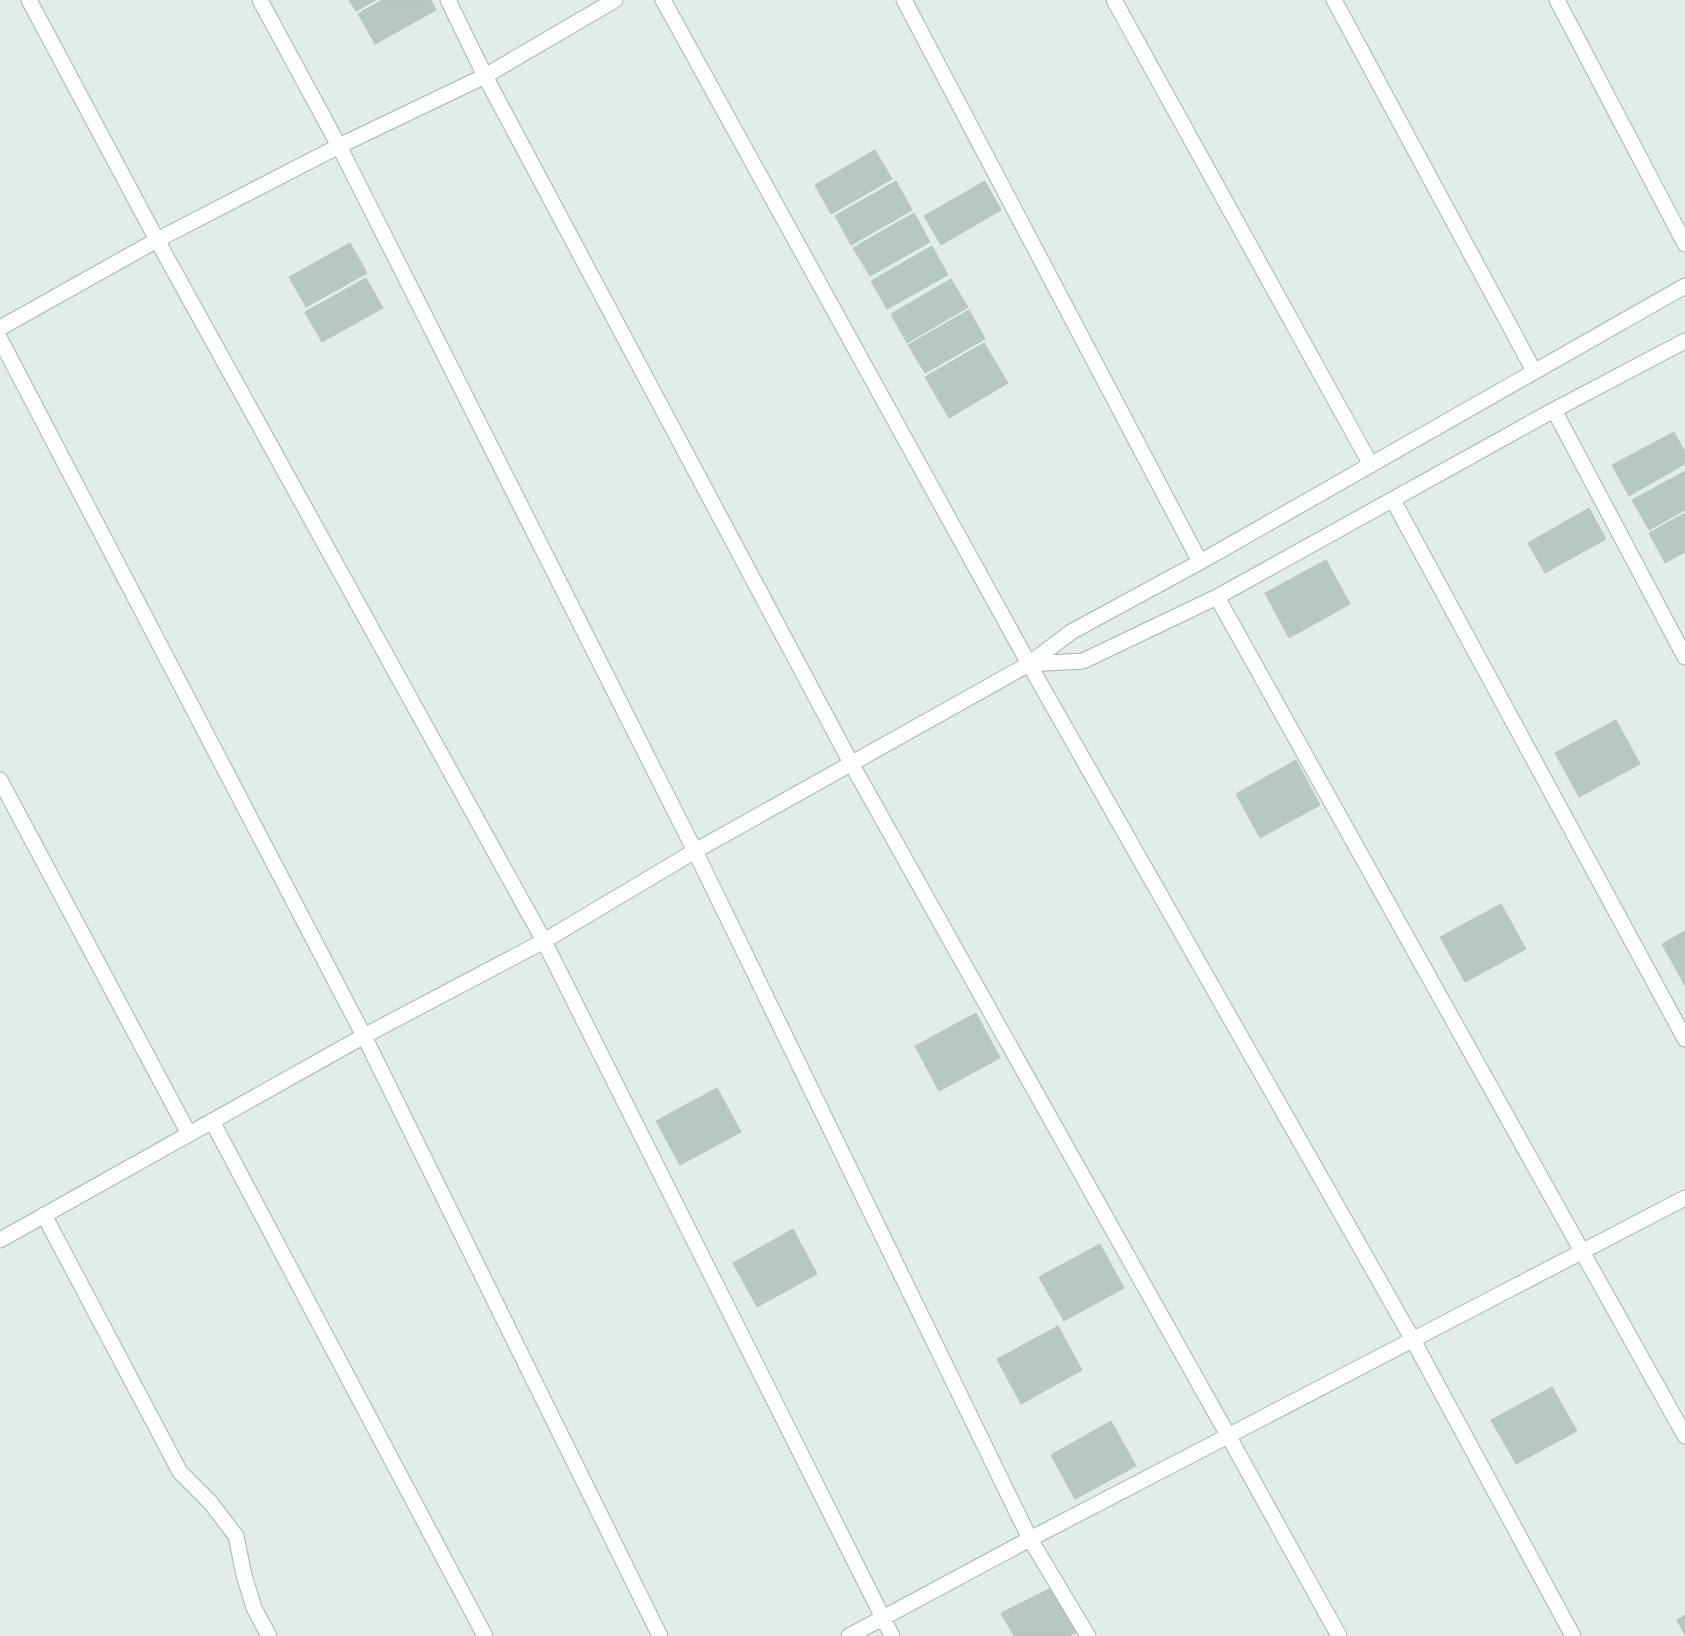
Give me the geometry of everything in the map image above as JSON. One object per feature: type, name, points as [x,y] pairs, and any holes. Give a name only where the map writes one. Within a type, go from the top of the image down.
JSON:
[{"type":"street","points":[[29,0],[157,240],[544,941],[892,1636]]},
{"type":"street","points":[[260,0],[339,146],[695,851],[1030,1539],[1088,1636]]},
{"type":"street","points":[[448,0],[485,76],[851,763],[1339,1636]]},
{"type":"street","points":[[0,328],[157,240],[339,146],[485,76],[615,0]]},
{"type":"street","points":[[664,0],[1029,664],[1413,1340],[1573,1636]]},
{"type":"street","points":[[904,0],[1200,562]]},
{"type":"street","points":[[1114,0],[1371,465]]},
{"type":"street","points":[[1334,0],[1534,372]]},
{"type":"street","points":[[1557,0],[1685,244]]},
{"type":"street","points":[[0,1240],[364,1036],[544,941],[695,851],[1029,664],[1070,632],[1200,562],[1685,286]]},
{"type":"street","points":[[0,338],[364,1036],[660,1636]]},
{"type":"street","points":[[1029,664],[1083,661],[1217,597],[1554,410],[1685,341]]},
{"type":"street","points":[[1554,410],[1685,657]]},
{"type":"street","points":[[1393,500],[1685,1039]]},
{"type":"street","points":[[1217,597],[1685,1436]]},
{"type":"street","points":[[0,780],[189,1134]]},
{"type":"street","points":[[212,1121],[485,1636]]},
{"type":"street","points":[[850,1636],[1030,1539],[1685,1198]]},
{"type":"street","points":[[44,1215],[180,1472],[210,1502],[236,1536],[246,1584],[254,1608],[269,1636]]},
{"type":"building","points":[[349,0],[376,0],[356,11]]},
{"type":"building","points":[[382,0],[431,0],[436,10],[375,44],[358,14]]},
{"type":"building","points":[[875,150],[892,179],[831,214],[815,185]]},
{"type":"building","points":[[896,181],[912,210],[851,245],[835,216]]},
{"type":"building","points":[[985,181],[1001,210],[941,245],[924,216]]},
{"type":"building","points":[[914,213],[930,242],[870,276],[853,248]]},
{"type":"building","points":[[350,243],[367,273],[306,307],[289,277]]},
{"type":"building","points":[[932,246],[948,275],[887,309],[871,281]]},
{"type":"building","points":[[366,278],[383,308],[322,342],[305,312]]},
{"type":"building","points":[[951,279],[968,307],[907,343],[891,314]]},
{"type":"building","points":[[969,310],[985,339],[925,373],[908,345]]},
{"type":"building","points":[[984,343],[1008,383],[949,418],[925,377]]},
{"type":"building","points":[[1674,432],[1685,452],[1685,464],[1629,496],[1612,465]]},
{"type":"building","points":[[1685,471],[1685,510],[1649,530],[1632,500]]},
{"type":"building","points":[[1589,508],[1606,539],[1545,573],[1528,543]]},
{"type":"building","points":[[1685,513],[1685,552],[1665,563],[1649,533]]},
{"type":"building","points":[[1326,560],[1350,604],[1289,638],[1265,593]]},
{"type":"building","points":[[1616,720],[1640,764],[1579,797],[1555,753]]},
{"type":"building","points":[[1296,760],[1320,805],[1260,838],[1236,794]]},
{"type":"building","points":[[1501,904],[1526,949],[1465,982],[1440,937]]},
{"type":"building","points":[[1685,931],[1685,986],[1662,944]]},
{"type":"building","points":[[976,1013],[1000,1058],[939,1091],[915,1046]]},
{"type":"building","points":[[717,1088],[741,1132],[680,1165],[656,1121]]},
{"type":"building","points":[[793,1229],[817,1274],[757,1307],[733,1263]]},
{"type":"building","points":[[1100,1244],[1124,1288],[1064,1321],[1039,1277]]},
{"type":"building","points":[[1058,1326],[1082,1370],[1021,1404],[997,1359]]},
{"type":"building","points":[[1552,1387],[1577,1431],[1516,1464],[1491,1420]]},
{"type":"building","points":[[1111,1421],[1136,1466],[1075,1499],[1051,1455]]},
{"type":"building","points":[[1053,1587],[1077,1632],[1069,1636],[1014,1636],[1001,1613]]},
{"type":"building","points":[[1685,1615],[1685,1635],[1677,1620]]}]
